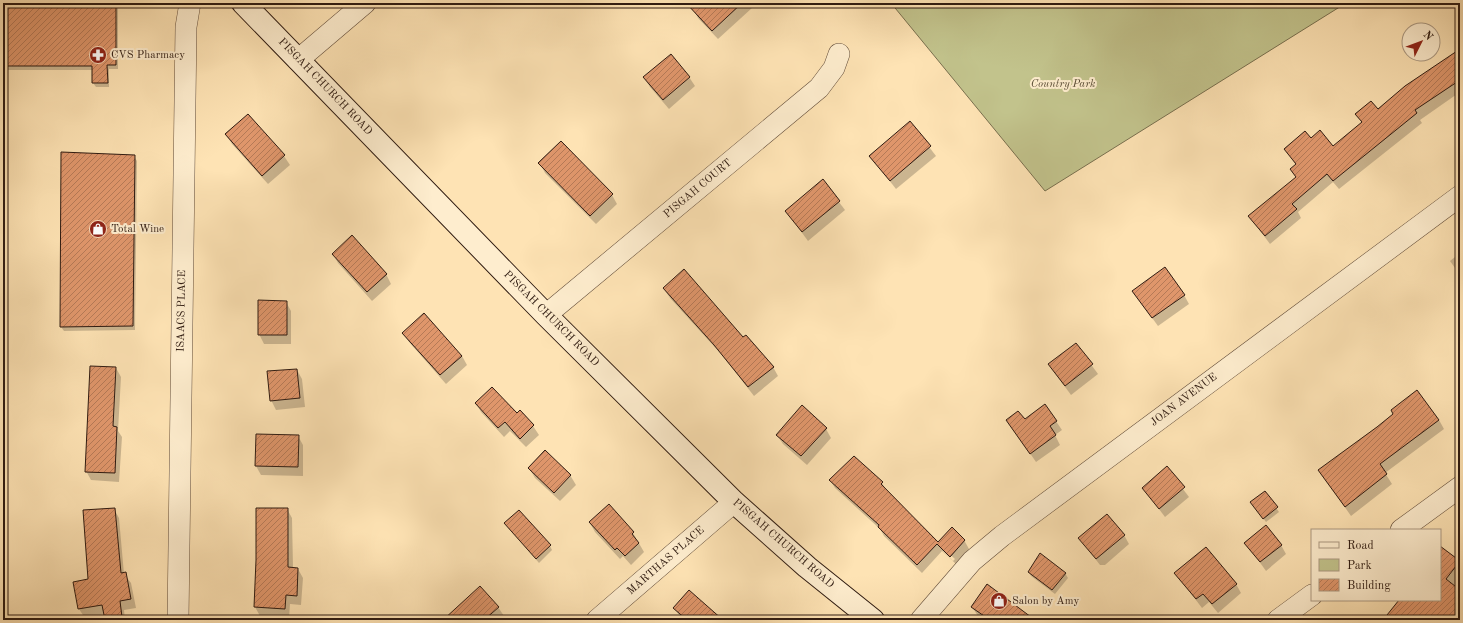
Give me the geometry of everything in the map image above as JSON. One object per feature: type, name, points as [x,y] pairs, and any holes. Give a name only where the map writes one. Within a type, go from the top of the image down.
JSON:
[{"type":"main road","name":"PISGAH CHURCH ROAD","points":[[243,3],[546,315],[734,502],[807,567],[873,620]]},
{"type":"street","name":"ISAACS PLACE","points":[[178,620],[186,27],[190,3]]},
{"type":"street","points":[[298,60],[365,3]]},
{"type":"street","name":"PISGAH COURT","points":[[546,315],[819,88],[834,68],[839,54]]},
{"type":"street","name":"JOAN AVENUE","points":[[921,620],[972,562],[1002,536],[1460,196]]},
{"type":"street","points":[[1402,529],[1460,487]]},
{"type":"street","name":"MARTHAS PLACE","points":[[597,620],[734,502]]},
{"type":"street","points":[[1278,620],[1311,596]]},
{"type":"green space","name":"Country Park","points":[[891,3],[1346,3],[1045,191]]},
{"type":"building","name":"CVS Pharmacy","points":[[3,3],[116,3],[116,65],[107,65],[108,83],[92,83],[92,66],[3,66]]},
{"type":"building","points":[[686,3],[742,3],[712,31]]},
{"type":"building","points":[[1460,49],[1460,80],[1415,110],[1417,113],[1333,181],[1327,174],[1292,204],[1297,209],[1265,236],[1248,216],[1296,177],[1290,169],[1296,164],[1284,149],[1305,131],[1311,138],[1320,130],[1333,146],[1362,122],[1355,114],[1371,101],[1378,109],[1405,86]]},
{"type":"building","points":[[671,54],[690,77],[663,100],[643,77]]},
{"type":"building","points":[[248,114],[285,155],[262,176],[225,134]]},
{"type":"building","points":[[910,121],[931,146],[890,181],[869,156]]},
{"type":"building","points":[[561,141],[613,194],[590,216],[538,163]]},
{"type":"building","points":[[61,152],[135,155],[133,326],[60,327]]},
{"type":"building","points":[[823,179],[840,201],[802,232],[785,211]]},
{"type":"building","points":[[352,235],[387,274],[367,292],[332,254]]},
{"type":"building","points":[[1165,267],[1185,295],[1152,318],[1132,291]]},
{"type":"building","points":[[684,269],[743,337],[746,335],[774,367],[748,387],[714,345],[663,288]]},
{"type":"building","points":[[258,300],[287,301],[287,335],[258,335]]},
{"type":"building","points":[[424,313],[462,356],[440,375],[402,333]]},
{"type":"building","points":[[1076,343],[1093,364],[1065,386],[1048,364]]},
{"type":"building","points":[[90,366],[116,367],[113,426],[117,427],[115,473],[85,472]]},
{"type":"building","points":[[297,369],[300,398],[270,401],[267,371]]},
{"type":"building","points":[[492,387],[517,413],[520,410],[534,425],[520,439],[505,422],[498,428],[475,403]]},
{"type":"building","points":[[1417,390],[1439,420],[1380,464],[1387,474],[1345,507],[1318,470],[1377,427],[1393,414],[1391,410]]},
{"type":"building","points":[[1045,404],[1057,421],[1050,426],[1056,435],[1030,454],[1006,420],[1018,411],[1025,419]]},
{"type":"building","points":[[802,405],[827,428],[801,456],[776,435]]},
{"type":"building","points":[[256,434],[299,435],[298,467],[255,466]]},
{"type":"building","points":[[545,450],[571,475],[554,493],[528,468]]},
{"type":"building","points":[[854,456],[883,482],[881,484],[938,542],[952,527],[965,540],[950,557],[937,544],[917,565],[878,527],[879,525],[829,480]]},
{"type":"building","points":[[1167,466],[1185,487],[1159,509],[1142,488]]},
{"type":"building","points":[[1265,491],[1278,507],[1263,519],[1250,502]]},
{"type":"building","points":[[609,504],[634,532],[632,534],[639,543],[625,556],[617,548],[615,550],[589,522]]},
{"type":"building","points":[[115,508],[121,573],[126,572],[131,599],[120,601],[122,617],[105,620],[102,605],[78,609],[73,582],[88,579],[83,510]]},
{"type":"building","points":[[256,508],[288,508],[288,567],[298,568],[297,596],[286,595],[285,609],[254,607]]},
{"type":"building","points":[[519,510],[551,545],[536,559],[504,523]]},
{"type":"building","points":[[1107,514],[1125,535],[1096,559],[1078,538]]},
{"type":"building","points":[[1266,525],[1282,545],[1260,562],[1244,543]]},
{"type":"building","points":[[1206,547],[1237,584],[1212,604],[1203,594],[1196,599],[1174,573]]},
{"type":"building","points":[[1441,547],[1460,561],[1446,579],[1460,590],[1460,620],[1383,620],[1398,601],[1441,601]]},
{"type":"building","points":[[1040,553],[1066,573],[1052,590],[1028,572]]},
{"type":"building","points":[[987,584],[1035,620],[990,620],[971,607]]},
{"type":"building","points":[[480,586],[499,607],[484,620],[443,620]]},
{"type":"building","points":[[689,590],[723,620],[687,620],[673,608]]},
{"type":"place","name":"CVS Pharmacy","points":[[98,55]]},
{"type":"place","name":"Total Wine","points":[[98,229]]},
{"type":"place","name":"Salon by Amy","points":[[999,601]]}]
